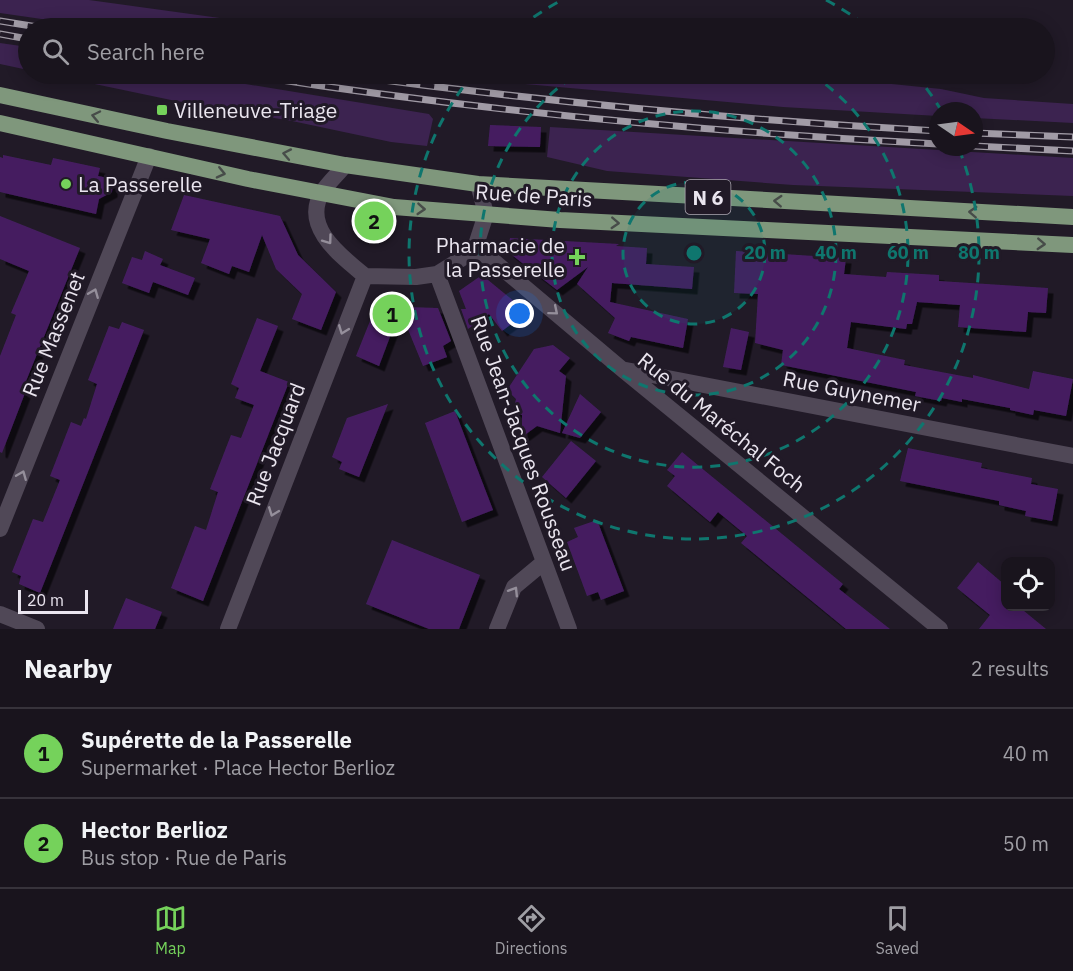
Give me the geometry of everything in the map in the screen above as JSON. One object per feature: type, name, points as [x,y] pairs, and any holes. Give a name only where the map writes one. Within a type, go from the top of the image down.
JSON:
[{"type":"main road","name":"Rue de Paris","points":[[0,95],[167,131],[345,165],[478,184],[1073,217]]},
{"type":"main road","name":"Rue de Paris","points":[[0,123],[394,207],[560,220],[1073,245]]},
{"type":"street","name":"Rue Massenet","points":[[0,529],[148,156]]},
{"type":"street","points":[[345,165],[322,193],[315,215],[327,241],[365,276],[416,277],[437,273],[474,251],[486,214],[478,184]]},
{"type":"street","name":"Rue du Maréchal Foch","points":[[474,251],[490,258],[623,370],[940,629]]},
{"type":"street","name":"Rue Jean-Jacques Rousseau","points":[[437,273],[569,629]]},
{"type":"street","name":"Rue Jacquard","points":[[228,629],[365,276]]},
{"type":"street","name":"Rue Guynemer","points":[[623,370],[1073,456]]},
{"type":"street","points":[[497,629],[514,587],[544,562]]},
{"type":"street","points":[[0,614],[37,629]]},
{"type":"shaded area","points":[[0,0],[89,0],[220,18],[35,18],[0,13]]},
{"type":"shaded area","points":[[0,43],[18,46],[18,68],[0,64]]},
{"type":"shaded area","points":[[95,84],[246,84],[429,114],[433,119],[427,146],[391,142],[292,121]]},
{"type":"shaded area","points":[[526,84],[892,84],[941,89],[984,98],[1073,104],[1073,123],[983,118],[983,102],[929,102],[929,115],[783,107]]},
{"type":"shaded area","points":[[550,127],[929,149],[929,156],[983,156],[983,153],[1073,158],[1073,196],[793,185],[607,171],[547,157]]},
{"type":"building","points":[[490,125],[541,127],[540,147],[488,146]]},
{"type":"building","points":[[3,155],[51,165],[53,158],[100,168],[98,176],[113,179],[112,192],[99,199],[96,214],[0,192],[0,157],[3,158]]},
{"type":"building","points":[[184,195],[280,216],[298,255],[336,292],[321,330],[292,319],[302,294],[276,269],[262,235],[249,272],[232,266],[229,274],[201,263],[210,239],[171,230]]},
{"type":"building","points":[[0,216],[80,248],[22,391],[25,393],[2,453],[0,452],[0,356],[16,315],[11,313],[29,271],[0,259]]},
{"type":"building","points":[[510,238],[619,244],[616,246],[647,248],[646,264],[694,267],[692,289],[612,283],[610,302],[688,319],[683,348],[631,337],[629,341],[608,333],[615,318],[577,284],[588,267],[557,290],[508,252]]},
{"type":"building","points":[[145,251],[163,259],[160,265],[195,278],[188,295],[153,282],[149,293],[122,283],[132,257],[142,260]]},
{"type":"building","points":[[736,251],[846,258],[844,274],[886,277],[887,272],[939,275],[939,281],[1048,288],[1046,313],[1028,312],[1026,332],[958,327],[960,305],[917,302],[912,324],[907,324],[906,329],[851,322],[847,348],[905,360],[904,365],[973,378],[973,375],[1029,389],[1033,371],[1073,379],[1066,416],[1034,410],[1033,415],[962,399],[962,402],[942,398],[941,401],[915,396],[916,392],[781,365],[783,350],[755,343],[758,294],[734,293]]},
{"type":"building","points":[[482,275],[527,312],[502,331],[489,314],[468,329],[461,309],[466,309],[459,291]]},
{"type":"building","points":[[376,306],[438,308],[451,341],[443,346],[447,357],[423,366],[400,310],[379,366],[356,356]]},
{"type":"building","points":[[257,318],[278,326],[260,371],[289,382],[203,601],[171,588],[195,526],[206,530],[218,492],[210,489],[231,435],[241,438],[254,405],[235,398],[239,388],[231,384]]},
{"type":"building","points":[[122,322],[144,330],[40,593],[19,584],[21,576],[12,572],[33,519],[43,522],[60,480],[50,476],[71,422],[81,426],[84,418],[86,419],[97,384],[88,380],[109,326],[119,329]]},
{"type":"building","points":[[731,328],[749,332],[741,370],[723,367]]},
{"type":"building","points":[[553,345],[570,358],[559,371],[566,376],[560,433],[537,426],[522,437],[522,415],[513,411],[516,399],[507,390],[534,349]]},
{"type":"building","points":[[580,394],[601,412],[580,438],[562,433]]},
{"type":"building","points":[[388,404],[359,477],[339,469],[342,462],[332,457],[347,418]]},
{"type":"building","points":[[455,411],[493,510],[462,522],[425,423]]},
{"type":"building","points":[[571,441],[596,461],[566,498],[542,477]]},
{"type":"building","points":[[908,448],[982,463],[981,468],[1032,478],[1031,484],[1058,489],[1052,521],[1025,516],[1026,511],[999,505],[999,501],[900,481]]},
{"type":"building","points":[[682,452],[843,584],[839,589],[890,629],[846,629],[741,543],[747,536],[718,512],[710,522],[667,486],[675,476],[667,470]]},
{"type":"building","points":[[597,520],[624,591],[601,600],[598,592],[587,596],[567,542],[578,537],[574,528]]},
{"type":"building","points":[[392,540],[480,575],[459,629],[429,629],[366,604]]},
{"type":"building","points":[[978,562],[1001,582],[1001,611],[1024,611],[1046,629],[979,629],[990,615],[957,588]]},
{"type":"building","points":[[126,598],[162,612],[155,629],[113,629]]},
{"type":"railway","points":[[0,21],[18,24]]},
{"type":"railway","points":[[0,34],[18,37]]},
{"type":"railway","points":[[308,84],[589,118],[763,133],[929,143]]},
{"type":"railway","points":[[416,84],[637,109],[929,130]]},
{"type":"railway","points":[[983,133],[1073,137]]},
{"type":"railway","points":[[983,146],[1073,151]]},
{"type":"place","name":"Villeneuve-Triage","points":[[162,110]]},
{"type":"place","name":"La Passerelle","points":[[66,184]]},
{"type":"place","name":"Hector Berlioz","points":[[374,221]]},
{"type":"place","name":"Pharmacie de la Passerelle","points":[[577,257]]},
{"type":"place","name":"Supérette de la Passerelle","points":[[392,314]]}]
